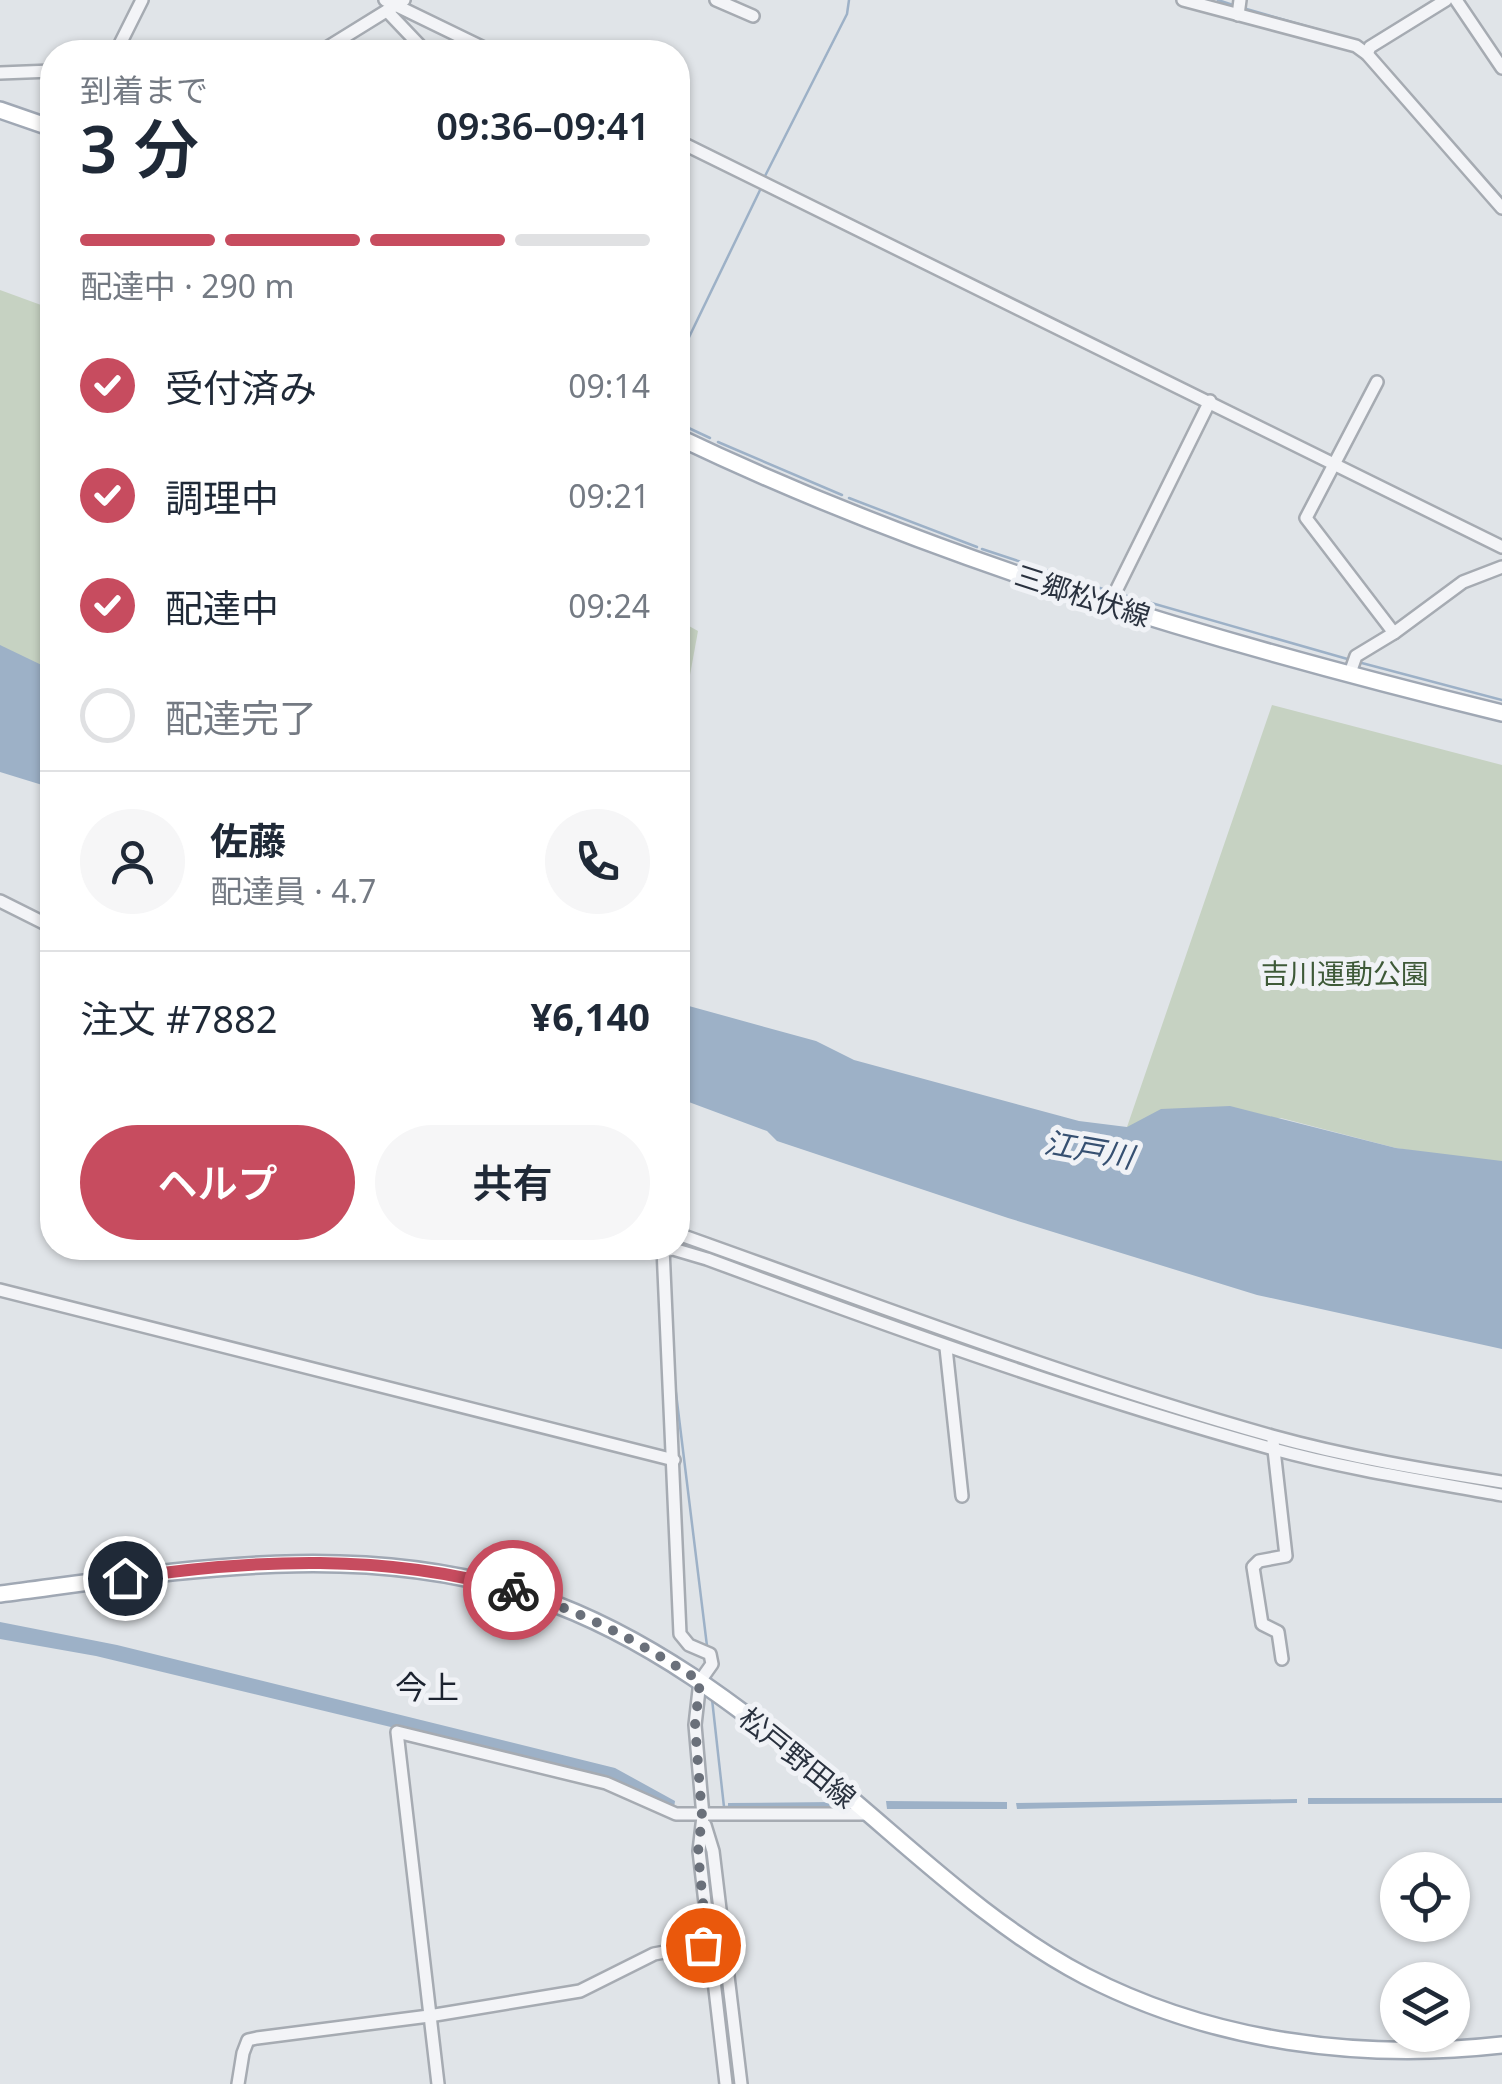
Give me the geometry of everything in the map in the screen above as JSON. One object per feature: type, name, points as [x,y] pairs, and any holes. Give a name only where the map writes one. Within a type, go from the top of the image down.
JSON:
[{"type":"main road","points":[[0,110],[40,124]]},
{"type":"main road","name":"三郷松伏線","points":[[690,441],[926,542],[1026,579],[1259,649],[1352,665],[1502,712]]},
{"type":"main road","name":"松戸野田線","points":[[0,1594],[187,1568],[365,1564],[450,1572],[539,1598],[633,1640],[700,1681],[775,1736],[964,1893],[1082,1974],[1174,2013],[1224,2029],[1327,2047],[1405,2051],[1502,2046]]},
{"type":"street","points":[[122,40],[142,0]]},
{"type":"street","points":[[716,0],[753,16]]},
{"type":"street","points":[[1183,0],[1356,46],[1502,208]]},
{"type":"street","points":[[1238,15],[1240,0]]},
{"type":"street","points":[[1367,54],[1370,47],[1446,0]]},
{"type":"street","points":[[1456,0],[1502,68]]},
{"type":"street","points":[[338,40],[393,4]]},
{"type":"street","points":[[393,4],[418,40]]},
{"type":"street","points":[[393,4],[467,40]]},
{"type":"street","points":[[0,72],[40,71]]},
{"type":"street","points":[[690,147],[1502,547]]},
{"type":"street","points":[[1377,382],[1306,518],[1394,633]]},
{"type":"street","points":[[1110,602],[1210,401]]},
{"type":"street","points":[[1352,665],[1463,582],[1502,566]]},
{"type":"street","points":[[0,902],[40,921]]},
{"type":"street","points":[[690,1238],[1020,1358],[1346,1466],[1502,1495]]},
{"type":"street","points":[[690,1254],[946,1348],[1272,1442],[1502,1482]]},
{"type":"street","points":[[664,1260],[680,1634],[690,1645],[710,1654],[712,1664],[700,1681],[695,1725],[702,1816],[698,1852],[726,2084]]},
{"type":"street","points":[[0,1290],[674,1460]]},
{"type":"street","points":[[946,1348],[962,1496]]},
{"type":"street","points":[[1272,1442],[1286,1556],[1259,1561],[1253,1567],[1262,1624],[1278,1632],[1282,1659]]},
{"type":"street","points":[[438,2084],[396,1732],[606,1782],[676,1814],[869,1814]]},
{"type":"street","points":[[702,1816],[713,1851],[741,2084]]},
{"type":"street","points":[[238,2084],[248,2040],[580,1991],[654,1954],[707,1944]]},
{"type":"green space","points":[[0,290],[40,305],[40,672],[0,650]]},
{"type":"green space","points":[[690,627],[698,631],[690,675]]},
{"type":"green space","name":"吉川運動公園","points":[[1272,705],[1502,765],[1502,1166],[1396,1148],[1281,1118],[1127,1127]]},
{"type":"water","points":[[0,645],[40,664],[40,784],[0,772]]},
{"type":"water","name":"江戸川","points":[[690,1006],[816,1041],[854,1060],[1079,1121],[1127,1127],[1161,1109],[1230,1106],[1396,1148],[1502,1161],[1502,1349],[1257,1295],[777,1141],[767,1131],[690,1102]]},
{"type":"water","points":[[0,1622],[117,1645],[615,1768],[675,1801],[674,1808],[607,1779],[96,1656],[0,1639]]},
{"type":"water","points":[[1308,1798],[1502,1798],[1502,1803],[1308,1804]]},
{"type":"water","points":[[1297,1799],[1297,1803],[1017,1809],[1016,1803]]},
{"type":"water","points":[[886,1801],[1007,1802],[1007,1809],[887,1809]]},
{"type":"water","points":[[833,1802],[833,1808],[728,1811],[728,1803]]},
{"type":"waterway","points":[[764,178],[847,14],[849,0]]},
{"type":"waterway","points":[[1218,0],[1236,6]]},
{"type":"waterway","points":[[1243,8],[1341,36]]},
{"type":"waterway","points":[[0,79],[11,78]]},
{"type":"waterway","points":[[1473,166],[1502,198]]},
{"type":"waterway","points":[[690,335],[762,186]]},
{"type":"waterway","points":[[690,429],[710,438]]},
{"type":"waterway","points":[[718,442],[842,495]]},
{"type":"waterway","points":[[849,498],[977,547]]},
{"type":"waterway","points":[[982,549],[1109,591]]},
{"type":"waterway","points":[[1120,594],[1351,660]]},
{"type":"waterway","points":[[1358,662],[1502,700]]},
{"type":"waterway","points":[[846,1304],[1003,1359]]},
{"type":"waterway","points":[[674,1377],[707,1646]]},
{"type":"waterway","points":[[1072,1382],[1184,1416]]},
{"type":"waterway","points":[[1317,1453],[1334,1458]]},
{"type":"waterway","points":[[712,1699],[724,1807],[728,1807]]},
{"type":"way so far","points":[[513,1590],[633,1640],[700,1681],[695,1725],[702,1816],[698,1852],[707,1944],[703,1945]]},
{"type":"district","name":"今上","points":[[427,1686]]},
{"type":"route","points":[[125,1578],[187,1568],[365,1564],[450,1572],[513,1590]]}]
